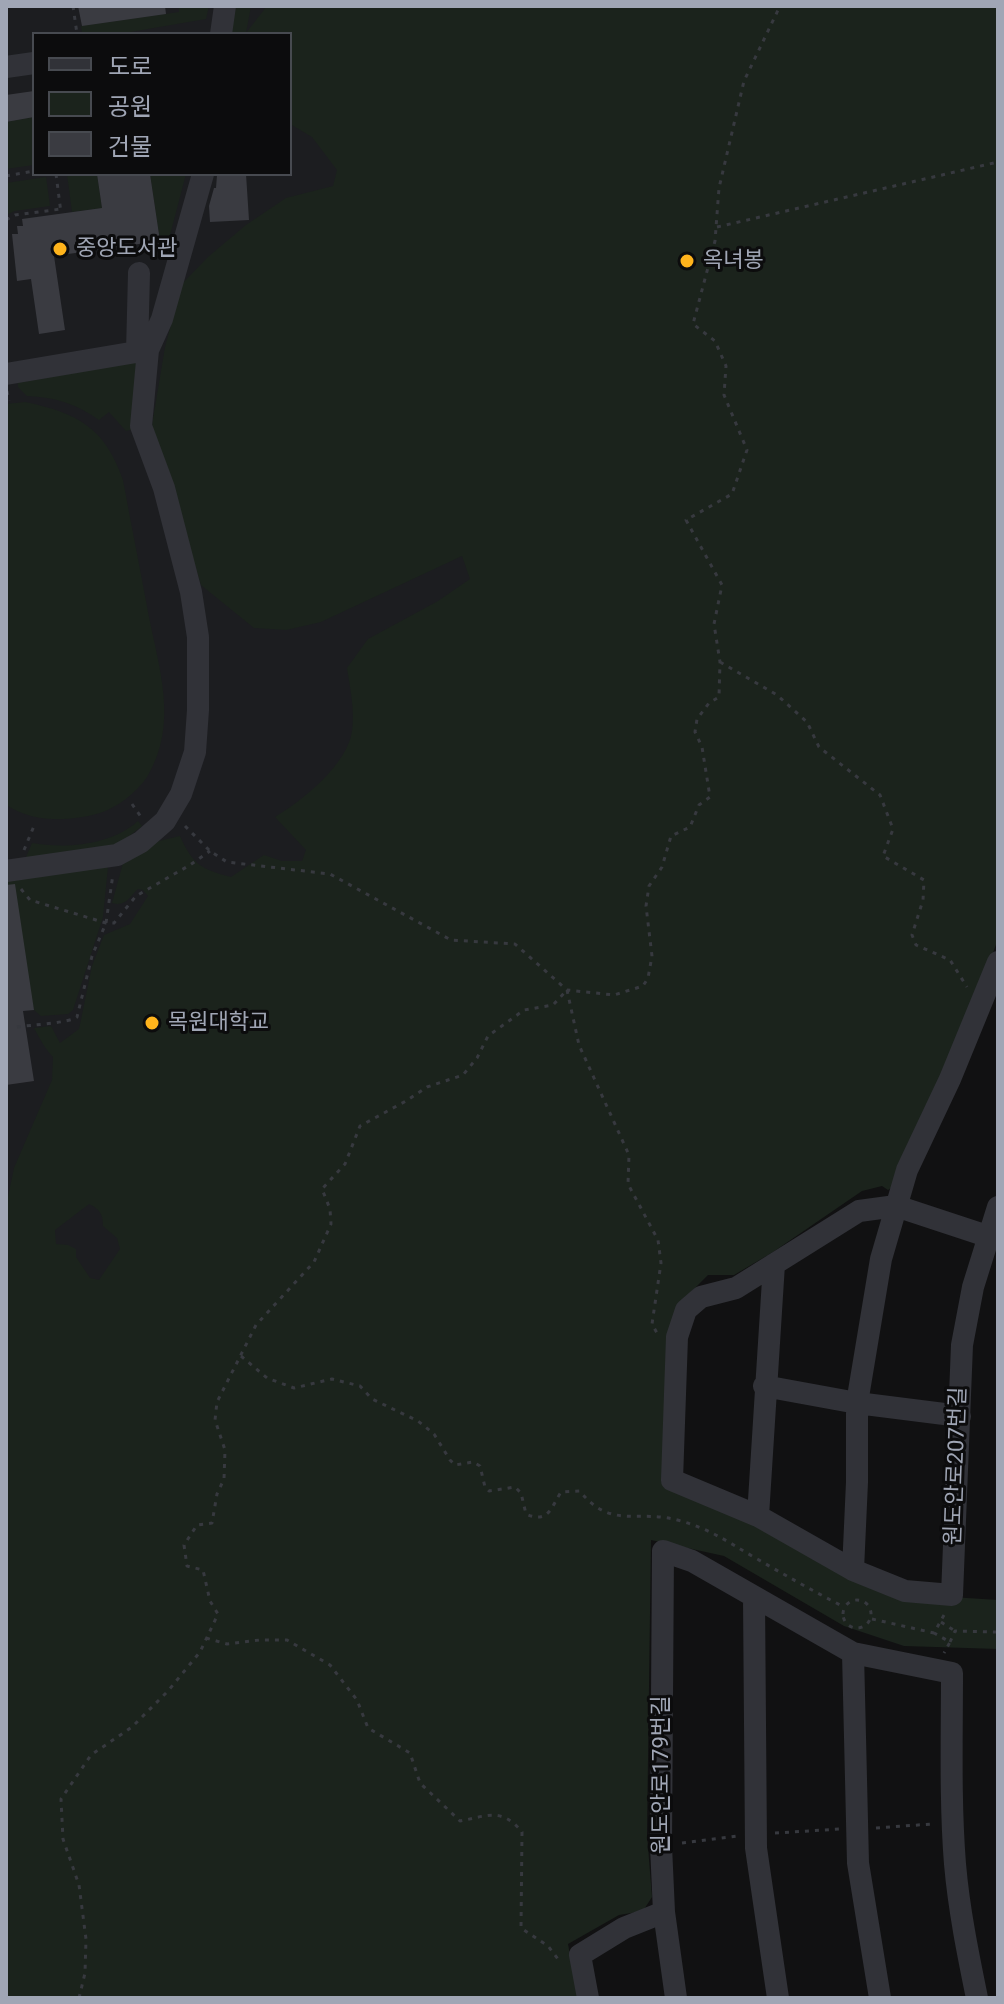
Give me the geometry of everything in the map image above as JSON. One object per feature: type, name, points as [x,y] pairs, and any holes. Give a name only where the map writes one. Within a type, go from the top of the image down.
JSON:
[{"type":"street","points":[[218,32],[225,6]]},
{"type":"street","points":[[6,67],[32,63]]},
{"type":"street","points":[[6,374],[142,351],[162,319],[202,176]]},
{"type":"street","points":[[12,877],[117,855],[141,842],[165,821],[181,794],[195,752],[198,637],[191,592],[164,488],[141,426],[139,273]]},
{"type":"street","points":[[853,1570],[857,1403],[873,1298],[907,1170],[950,1079],[998,962]]},
{"type":"street","name":"원도안로207번길","points":[[993,1238],[896,1206],[859,1211],[736,1288],[701,1297],[686,1310],[677,1337],[672,1480],[758,1516],[853,1570],[905,1591],[952,1595],[962,1345],[973,1287],[993,1238],[998,1207]]},
{"type":"street","points":[[758,1516],[774,1264]]},
{"type":"street","points":[[764,1386],[857,1403],[960,1416]]},
{"type":"street","name":"원도안로179번길","points":[[676,1998],[664,1912],[661,1846],[663,1551],[692,1561],[754,1598]]},
{"type":"street","points":[[778,1998],[756,1848],[754,1598],[853,1653],[948,1664],[955,1864],[977,1998]]},
{"type":"street","points":[[853,1653],[858,1863],[880,1998]]},
{"type":"street","points":[[588,1998],[580,1955],[624,1928],[664,1912]]},
{"type":"path","points":[[73,6],[77,32]]},
{"type":"path","points":[[177,818],[210,851],[227,862],[330,874],[451,940],[515,944],[567,990],[614,995],[643,986],[648,978],[652,956],[646,906],[649,886],[662,867],[671,836],[690,827],[699,805],[710,797],[702,747],[695,732],[697,719],[709,703],[719,697],[720,662],[714,624],[722,585],[686,520],[732,494],[747,450],[724,395],[726,366],[715,341],[693,324],[716,227],[719,188],[744,81],[780,6]]},
{"type":"path","points":[[716,227],[998,162]]},
{"type":"path","points":[[6,176],[32,171]]},
{"type":"path","points":[[6,220],[15,215],[61,211],[56,176]]},
{"type":"path","points":[[720,662],[777,695],[807,722],[819,747],[880,795],[893,829],[883,856],[924,880],[923,900],[912,935],[916,945],[950,960],[966,986],[968,997]]},
{"type":"path","points":[[132,804],[142,818]]},
{"type":"path","points":[[27,842],[34,826]]},
{"type":"path","points":[[12,877],[30,900],[114,923],[136,896],[210,851]]},
{"type":"path","points":[[17,1027],[74,1021],[92,956],[106,923],[117,855]]},
{"type":"path","points":[[79,1998],[85,1973],[86,1939],[79,1885],[63,1839],[61,1799],[91,1755],[132,1727],[200,1652],[218,1614],[210,1601],[203,1570],[187,1566],[184,1545],[197,1525],[212,1523],[217,1494],[224,1479],[225,1450],[215,1420],[217,1402],[256,1325],[314,1262],[331,1224],[330,1209],[322,1189],[345,1164],[360,1126],[427,1087],[463,1075],[477,1058],[488,1036],[524,1010],[553,1005],[567,990]]},
{"type":"path","points":[[567,990],[579,1045],[629,1155],[628,1184],[658,1240],[661,1263],[652,1324],[668,1353],[676,1359]]},
{"type":"path","points":[[240,1355],[267,1378],[294,1388],[332,1379],[360,1386],[372,1399],[399,1410],[434,1434],[455,1465],[473,1462],[480,1466],[485,1487],[489,1491],[515,1487],[521,1493],[521,1500]]},
{"type":"path","points":[[858,1600],[862,1591]]},
{"type":"path","points":[[858,1600],[868,1605],[870,1619],[860,1627],[851,1627],[844,1620],[844,1607],[858,1600]]},
{"type":"path","points":[[934,1633],[944,1615]]},
{"type":"path","points":[[870,1619],[934,1633],[950,1642]]},
{"type":"path","points":[[940,1622],[955,1631],[998,1632]]},
{"type":"path","points":[[948,1664],[950,1642],[955,1631]]},
{"type":"path","points":[[206,1638],[227,1644],[287,1640],[330,1665],[357,1700],[368,1728],[410,1753],[420,1783],[451,1814],[460,1821],[491,1814],[514,1822],[522,1832],[521,1928],[548,1946],[563,1965]]},
{"type":"path","points":[[864,1828],[943,1823]]},
{"type":"path","points":[[764,1834],[844,1829]]},
{"type":"path","points":[[670,1845],[745,1836]]},
{"type":"shaded area","name":"목원대학교","points":[[6,6],[406,6],[488,529],[6,1998]]},
{"type":"green space","points":[[179,6],[209,6],[206,19],[131,32],[82,32],[81,26],[179,12]]},
{"type":"green space","points":[[236,6],[251,6],[246,32],[231,32]]},
{"type":"green space","points":[[267,6],[998,6],[998,939],[952,1066],[901,1182],[888,1190],[882,1186],[862,1191],[734,1275],[708,1275],[678,1305],[672,1483],[905,1594],[998,1600],[998,1649],[904,1646],[844,1626],[724,1556],[651,1540],[647,1834],[652,1897],[643,1911],[619,1915],[568,1944],[578,1998],[6,1998],[6,1206],[14,1168],[52,1080],[53,1057],[34,1028],[51,1026],[60,1043],[79,1029],[92,966],[104,935],[130,924],[148,896],[138,889],[124,902],[112,903],[123,863],[159,841],[180,836],[194,860],[212,871],[231,877],[264,855],[282,861],[302,861],[306,850],[275,817],[322,780],[349,744],[353,715],[347,668],[368,639],[438,601],[470,579],[462,556],[321,622],[286,630],[254,628],[201,585],[152,425],[165,347],[182,284],[208,257],[246,225],[286,198],[333,186],[337,170],[312,137],[292,125],[292,32],[247,32]],"holes":[[[89,1204],[98,1210],[103,1226],[117,1238],[120,1249],[99,1280],[90,1278],[76,1257],[76,1249],[56,1244],[55,1230]]]},
{"type":"green space","points":[[32,117],[32,165],[6,169],[6,122]]},
{"type":"green space","points":[[67,176],[97,176],[102,208],[72,212]]},
{"type":"green space","points":[[150,176],[185,176],[169,239],[160,241]]},
{"type":"green space","points":[[46,177],[50,206],[6,215],[6,183]]},
{"type":"green space","points":[[143,360],[134,429],[126,431],[109,412],[99,420],[65,402],[27,396],[18,387],[18,383]]},
{"type":"green space","points":[[25,402],[75,418],[98,435],[116,462],[123,480],[164,696],[162,737],[147,777],[132,794],[113,807],[76,818],[40,818],[6,805],[6,404]]},
{"type":"green space","points":[[138,821],[142,826],[119,844],[24,862],[32,843],[88,843],[115,835]]},
{"type":"green space","points":[[108,867],[103,917],[73,1010],[68,1014],[41,1016],[34,1010],[6,894],[6,877]]},
{"type":"building","points":[[78,6],[165,6],[166,14],[82,26]]},
{"type":"building","points":[[32,91],[32,117],[6,122],[6,95]]},
{"type":"building","name":"중앙도서관","points":[[97,176],[150,176],[160,241],[54,256],[65,330],[39,334],[31,279],[17,281],[12,234],[18,234],[17,226],[23,226],[22,219],[102,208]]},
{"type":"building","points":[[217,176],[246,176],[249,220],[210,222],[209,206]]},
{"type":"building","points":[[15,884],[34,1010],[23,1011],[34,1081],[6,1085],[6,885]]},
{"type":"place","name":"중앙도서관","points":[[60,249]]},
{"type":"place","name":"옥녀봉","points":[[687,261]]},
{"type":"place","name":"목원대학교","points":[[152,1023]]}]
